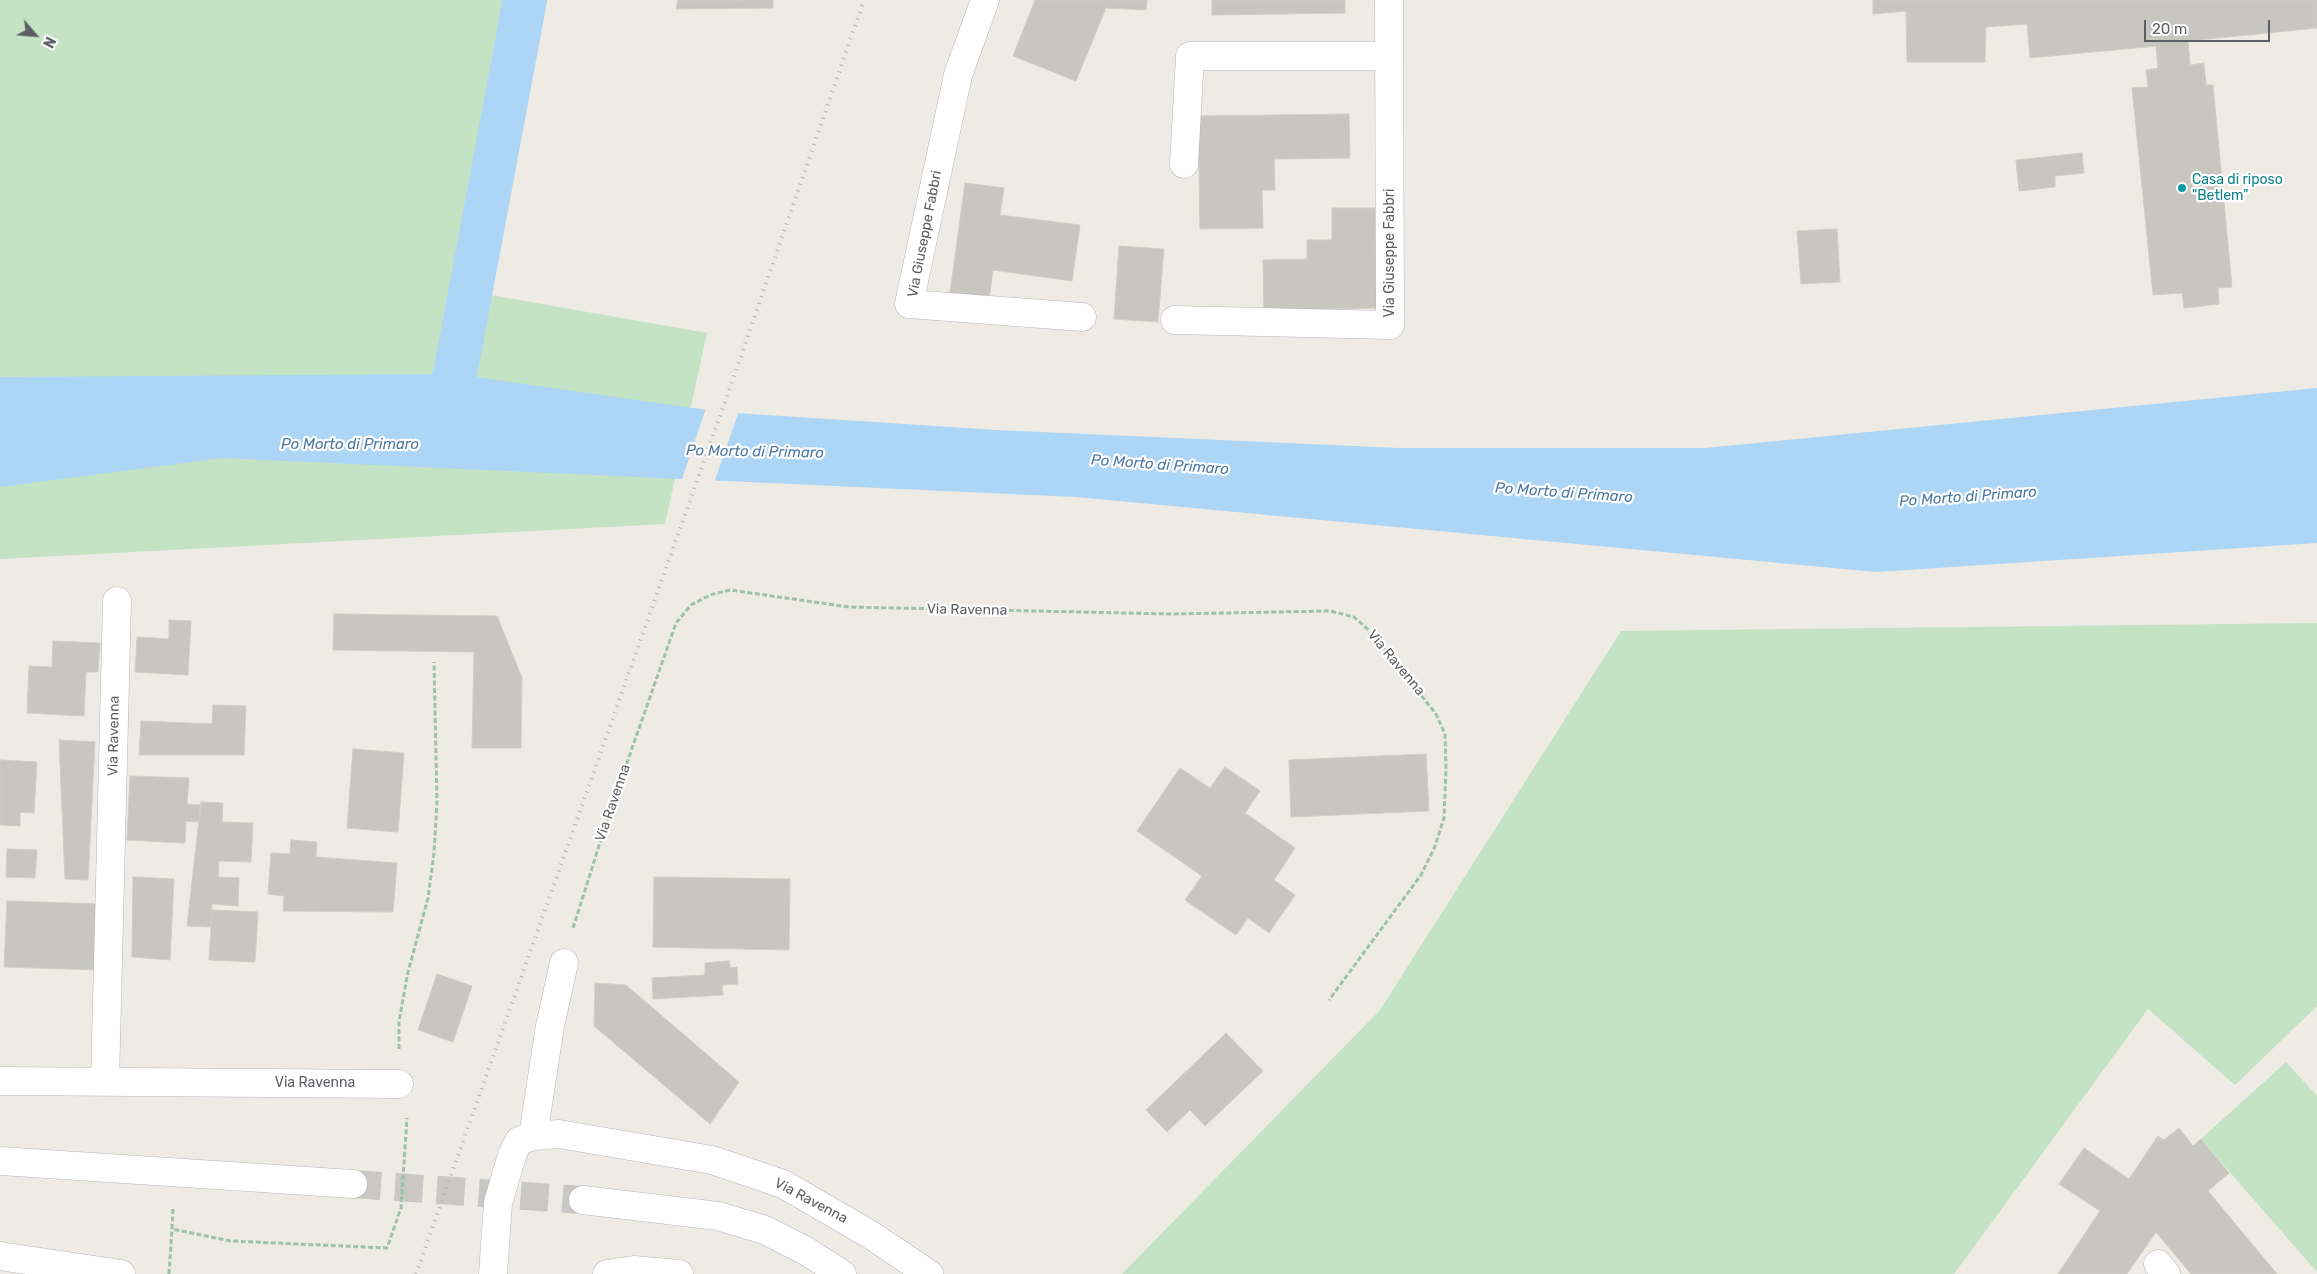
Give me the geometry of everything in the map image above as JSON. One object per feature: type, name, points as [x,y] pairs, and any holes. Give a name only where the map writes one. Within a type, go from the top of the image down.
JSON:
[{"type":"street","name":"Via Giuseppe Fabbri","points":[[986,0],[958,75],[909,304],[1082,317]]},
{"type":"street","name":"Via Giuseppe Fabbri","points":[[1175,320],[1390,325],[1389,0]]},
{"type":"street","points":[[1184,164],[1190,56],[1389,56]]},
{"type":"street","name":"Via Ravenna","points":[[105,1082],[117,601]]},
{"type":"street","points":[[493,1274],[498,1203],[512,1155],[519,1141],[533,1136],[550,1026],[564,962]]},
{"type":"street","name":"Via Ravenna","points":[[0,1081],[399,1084]]},
{"type":"street","name":"Via Ravenna","points":[[533,1136],[559,1134],[712,1160],[783,1184],[872,1235],[929,1274]]},
{"type":"street","points":[[0,1161],[353,1184]]},
{"type":"street","points":[[583,1200],[718,1216],[765,1230],[806,1251],[842,1274]]},
{"type":"street","points":[[0,1256],[121,1274]]},
{"type":"street","points":[[607,1274],[634,1270],[679,1274]]},
{"type":"path","name":"Via Ravenna","points":[[564,962],[578,910],[610,811],[676,623],[692,605],[710,595],[730,590],[849,607],[1172,614],[1330,611],[1354,617],[1372,633],[1436,714],[1445,734],[1446,769],[1444,818],[1430,858],[1421,875],[1329,1000]]},
{"type":"path","points":[[172,1229],[231,1241],[387,1248],[401,1208],[408,1108],[399,1084],[399,1021],[408,972],[428,898],[434,853],[437,802],[434,662]]},
{"type":"path","points":[[169,1274],[173,1208]]},
{"type":"green space","points":[[0,0],[541,0],[485,294],[707,333],[665,524],[0,559]]},
{"type":"green space","points":[[2317,623],[2317,1006],[2235,1085],[2148,1009],[1954,1274],[1122,1274],[1380,1010],[1621,631]]},
{"type":"green space","points":[[2286,1062],[2317,1096],[2317,1272],[2201,1139]]},
{"type":"water","name":"Po Morto di Primaro","points":[[455,374],[721,412],[996,430],[1399,448],[1705,448],[2317,388],[2317,543],[1876,572],[1076,497],[222,458],[0,487],[0,377]]},
{"type":"pier","points":[[706,408],[739,411],[714,483],[681,482]]},
{"type":"building","points":[[678,0],[773,0],[773,8],[676,9]]},
{"type":"building","points":[[1035,0],[1147,0],[1146,10],[1106,8],[1076,81],[1013,56]]},
{"type":"building","points":[[1212,0],[1345,0],[1345,13],[1212,15]]},
{"type":"building","name":"Casa di riposo \"Betlem\"","points":[[1873,0],[2317,0],[2317,28],[2188,41],[2190,65],[2204,63],[2206,85],[2213,85],[2232,287],[2218,288],[2219,304],[2184,308],[2182,293],[2153,295],[2132,88],[2148,87],[2146,70],[2158,68],[2156,46],[2030,58],[2027,24],[1986,27],[1985,62],[1907,62],[1906,11],[1873,14]]},
{"type":"building","points":[[1349,114],[1350,158],[1274,159],[1275,190],[1262,190],[1263,228],[1200,229],[1198,116]]},
{"type":"building","points":[[2082,153],[2084,173],[2055,176],[2055,187],[2019,191],[2016,160]]},
{"type":"building","points":[[965,183],[1004,188],[1000,215],[1080,225],[1072,281],[993,270],[989,299],[950,293]]},
{"type":"building","points":[[1332,208],[1376,208],[1377,308],[1264,310],[1263,260],[1307,259],[1307,240],[1332,240]]},
{"type":"building","points":[[1837,229],[1840,282],[1801,284],[1797,231]]},
{"type":"building","points":[[1119,246],[1164,249],[1158,322],[1114,319]]},
{"type":"building","points":[[334,614],[497,616],[522,678],[521,748],[472,748],[474,652],[333,650]]},
{"type":"building","points":[[169,620],[191,621],[188,675],[135,672],[137,637],[169,639]]},
{"type":"building","points":[[53,641],[100,643],[98,672],[86,672],[84,716],[27,713],[29,666],[52,667]]},
{"type":"building","points":[[213,705],[246,706],[244,755],[139,755],[141,721],[212,724]]},
{"type":"building","points":[[59,740],[95,742],[88,880],[65,879]]},
{"type":"building","points":[[353,749],[404,753],[398,832],[347,828]]},
{"type":"building","points":[[1426,754],[1429,811],[1291,817],[1289,760]]},
{"type":"building","points":[[0,760],[37,762],[34,813],[20,812],[20,826],[0,825]]},
{"type":"building","points":[[1225,767],[1260,791],[1245,813],[1295,848],[1274,880],[1295,895],[1269,933],[1248,918],[1236,935],[1185,900],[1202,876],[1137,831],[1180,768],[1210,788]]},
{"type":"building","points":[[130,776],[189,778],[187,804],[201,805],[199,822],[186,821],[185,843],[127,840]]},
{"type":"building","points":[[201,802],[223,803],[222,822],[253,823],[251,862],[219,861],[218,877],[239,878],[238,906],[212,904],[211,927],[187,926]]},
{"type":"building","points":[[291,840],[317,842],[316,857],[397,863],[393,912],[283,911],[284,896],[268,894],[271,853],[290,854]]},
{"type":"building","points":[[7,849],[37,850],[35,878],[6,877]]},
{"type":"building","points":[[133,877],[174,879],[170,960],[132,957]]},
{"type":"building","points":[[654,877],[790,879],[789,950],[653,947]]},
{"type":"building","points":[[7,901],[101,904],[99,970],[4,967]]},
{"type":"building","points":[[212,910],[258,912],[255,962],[209,960]]},
{"type":"building","points":[[729,961],[730,968],[737,967],[738,984],[722,985],[723,995],[653,999],[652,978],[705,975],[705,963]]},
{"type":"building","points":[[437,974],[472,986],[453,1042],[418,1030]]},
{"type":"building","points":[[595,983],[626,985],[739,1082],[710,1124],[594,1026]]},
{"type":"building","points":[[1226,1033],[1263,1071],[1205,1126],[1190,1110],[1167,1132],[1146,1110]]},
{"type":"building","points":[[2179,1128],[2193,1146],[2201,1139],[2229,1173],[2208,1191],[2277,1274],[2191,1274],[2156,1232],[2127,1274],[2058,1274],[2100,1211],[2059,1184],[2084,1148],[2129,1179],[2158,1136],[2164,1140]]},
{"type":"waterway","points":[[434,430],[455,374],[525,0]]},
{"type":"tunnel","points":[[353,1184],[583,1200]]},
{"type":"railway","points":[[416,1274],[726,399],[864,0]]},
{"type":"place","name":"Casa di riposo \"Betlem\"","points":[[2182,188]]}]
